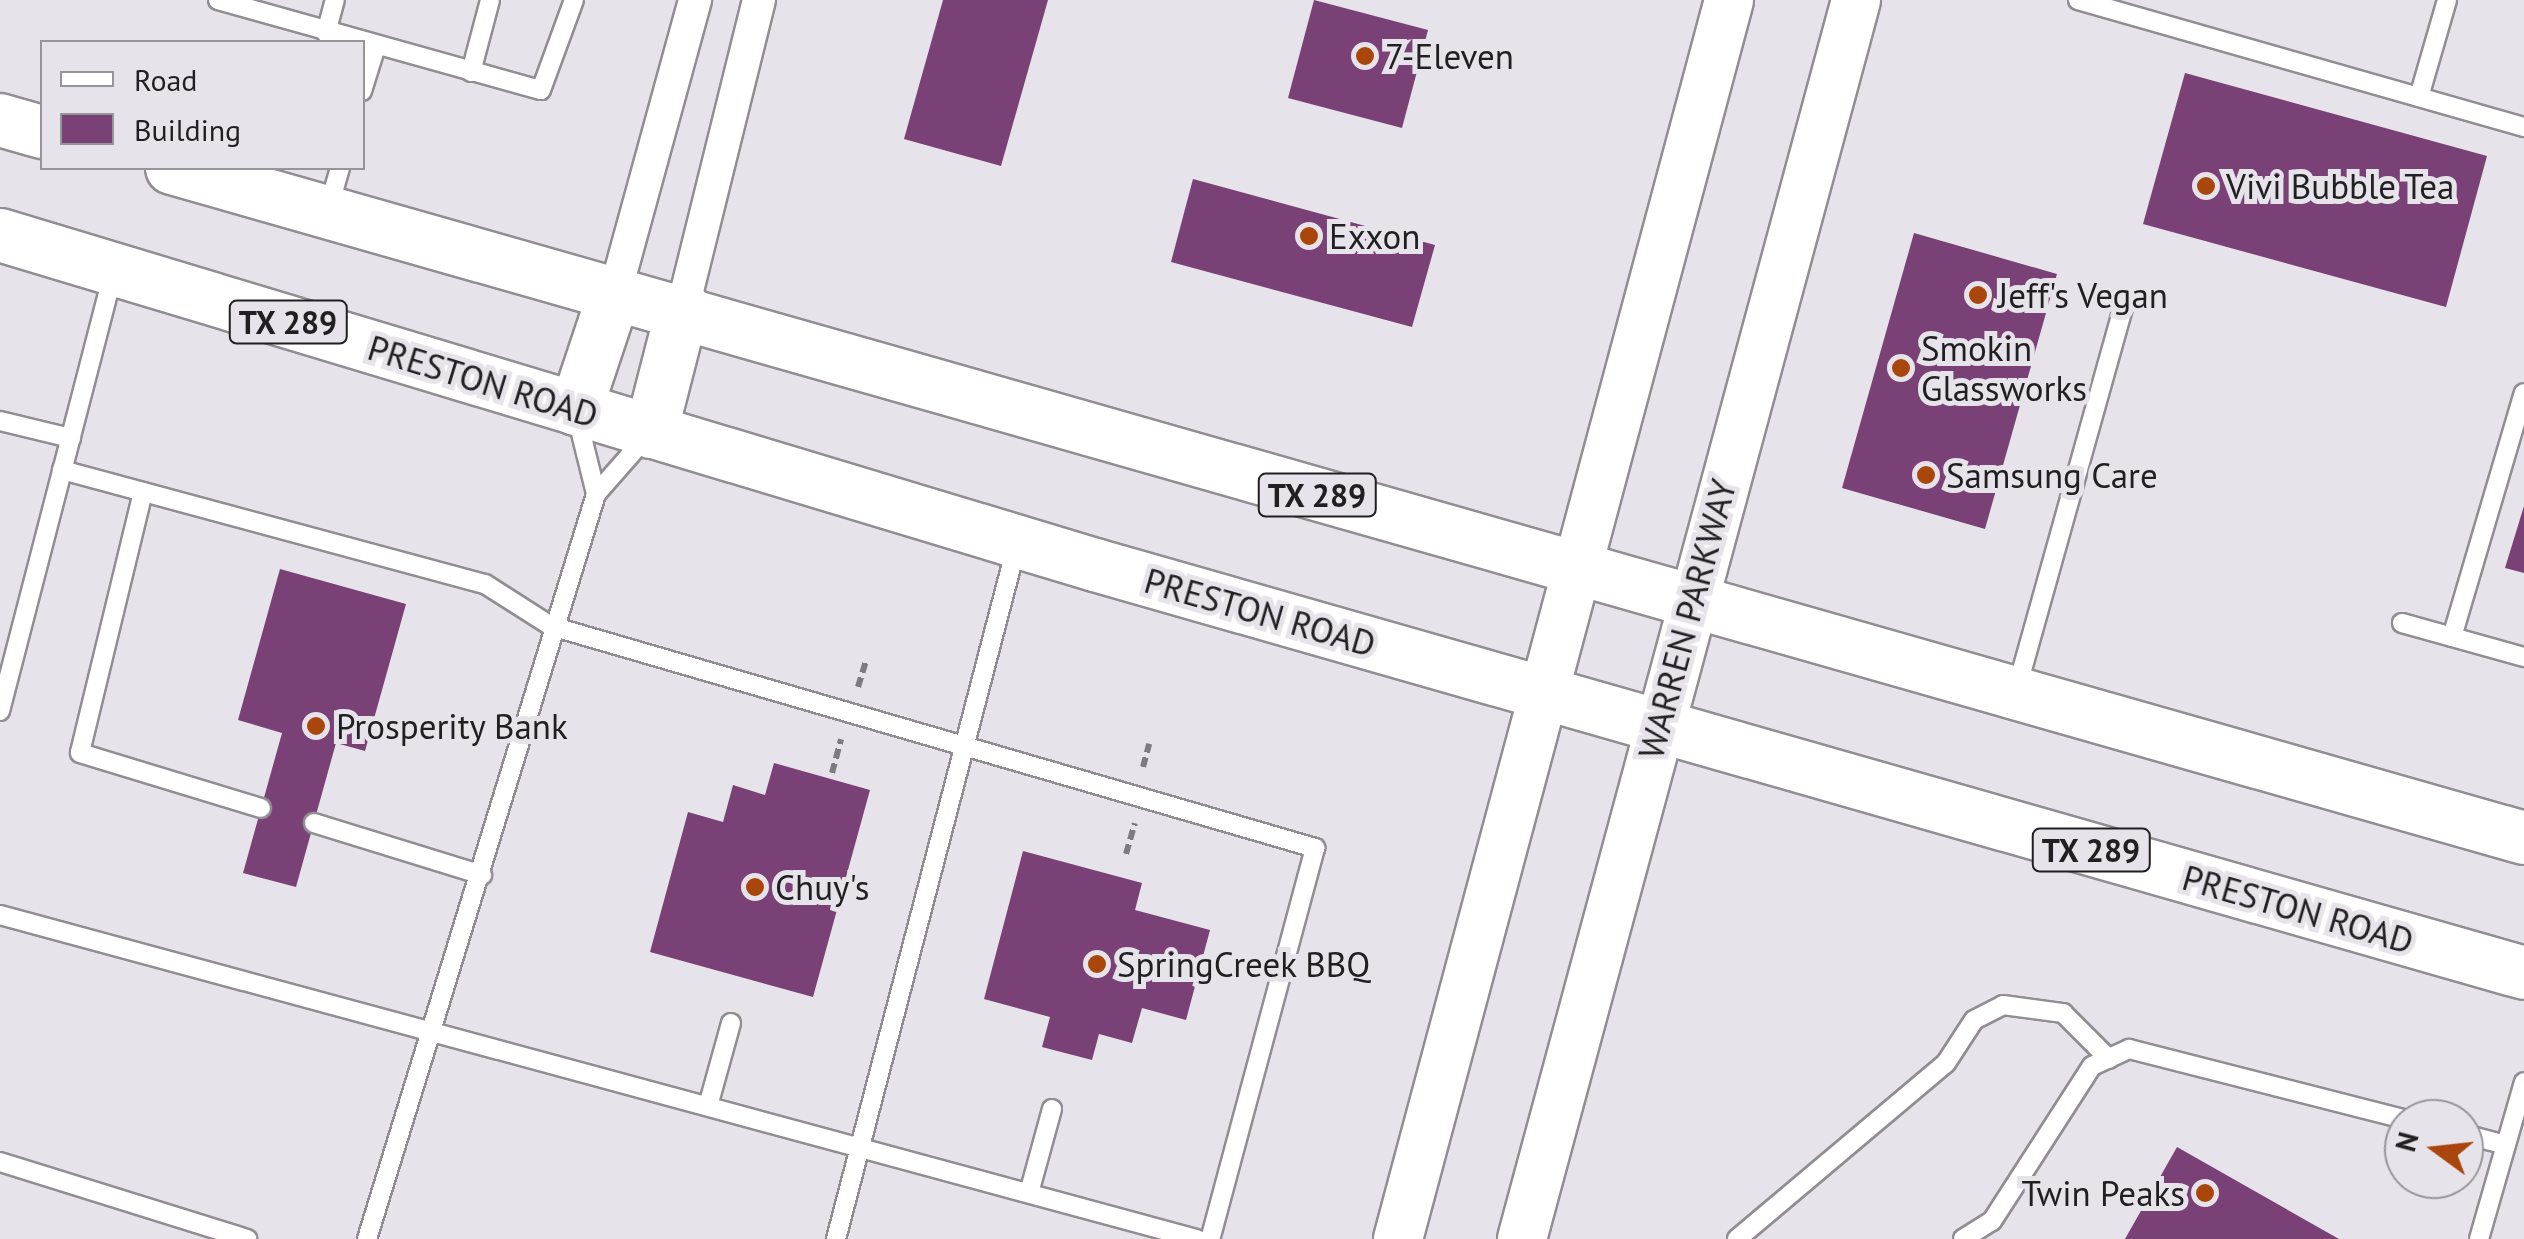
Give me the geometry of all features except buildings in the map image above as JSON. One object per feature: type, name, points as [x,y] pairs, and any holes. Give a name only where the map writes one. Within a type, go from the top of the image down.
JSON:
[{"type":"main road","points":[[1398,1239],[1548,694],[1729,0]]},
{"type":"main road","name":"WARREN PARKWAY","points":[[1522,1239],[1856,0]]},
{"type":"main road","points":[[0,120],[40,131]]},
{"type":"main road","name":"TX 289","points":[[187,170],[334,189],[616,289],[2014,698],[2524,838]]},
{"type":"main road","name":"PRESTON ROAD","points":[[0,235],[1018,542],[2524,974]]},
{"type":"main road","points":[[576,409],[616,289]]},
{"type":"main road","points":[[650,432],[683,307]]},
{"type":"street","points":[[616,289],[695,0]]},
{"type":"street","points":[[683,307],[758,0]]},
{"type":"lane","points":[[326,32],[335,0]]},
{"type":"lane","points":[[471,72],[490,0]]},
{"type":"lane","points":[[365,43],[541,90],[574,0]]},
{"type":"lane","points":[[2078,0],[2524,127]]},
{"type":"lane","points":[[2419,97],[2447,0]]},
{"type":"lane","points":[[228,1],[355,40]]},
{"type":"lane","points":[[365,81],[376,46]]},
{"type":"lane","points":[[0,711],[115,270]]},
{"type":"lane","points":[[2014,698],[2125,301]]},
{"type":"lane","points":[[2452,638],[2524,393]]},
{"type":"lane","points":[[576,409],[596,494]]},
{"type":"lane","points":[[0,422],[71,438]]},
{"type":"lane","points":[[368,1239],[436,1034],[551,626],[596,494],[650,432]]},
{"type":"lane","points":[[62,470],[486,584],[551,626],[1315,848],[1210,1239]]},
{"type":"lane","points":[[143,492],[80,753],[261,808]]},
{"type":"lane","points":[[836,1239],[969,748],[1018,542]]},
{"type":"lane","points":[[2402,624],[2524,657]]},
{"type":"lane","points":[[314,824],[482,875]]},
{"type":"lane","points":[[0,916],[1197,1239]]},
{"type":"lane","points":[[1737,1239],[1946,1063],[1974,1020],[2003,1005],[2063,1013],[2110,1059]]},
{"type":"lane","points":[[708,1106],[732,1023]]},
{"type":"lane","points":[[1963,1239],[1992,1221],[2092,1066],[2129,1049],[2384,1114]]},
{"type":"lane","points":[[2479,1239],[2524,1082]]},
{"type":"lane","points":[[1029,1193],[1052,1109]]},
{"type":"lane","points":[[2484,1139],[2506,1145]]},
{"type":"lane","points":[[0,1162],[248,1239]]},
{"type":"lane","points":[[1992,1221],[2005,1239]]},
{"type":"path","points":[[856,694],[866,660]]},
{"type":"path","points":[[832,773],[842,738]]},
{"type":"path","points":[[1142,772],[1149,744]]},
{"type":"path","points":[[1126,854],[1136,817]]},
{"type":"place","name":"7-Eleven","points":[[1365,56]]},
{"type":"place","name":"Vivi Bubble Tea","points":[[2206,186]]},
{"type":"place","name":"Exxon","points":[[1309,236]]},
{"type":"place","name":"Jeff's Vegan","points":[[1978,295]]},
{"type":"place","name":"Smokin Glassworks","points":[[1901,368]]},
{"type":"place","name":"Samsung Care","points":[[1926,475]]},
{"type":"place","name":"Prosperity Bank","points":[[316,726]]},
{"type":"place","name":"Chuy's","points":[[755,887]]},
{"type":"place","name":"SpringCreek BBQ","points":[[1097,964]]},
{"type":"place","name":"Twin Peaks","points":[[2205,1193]]}]
